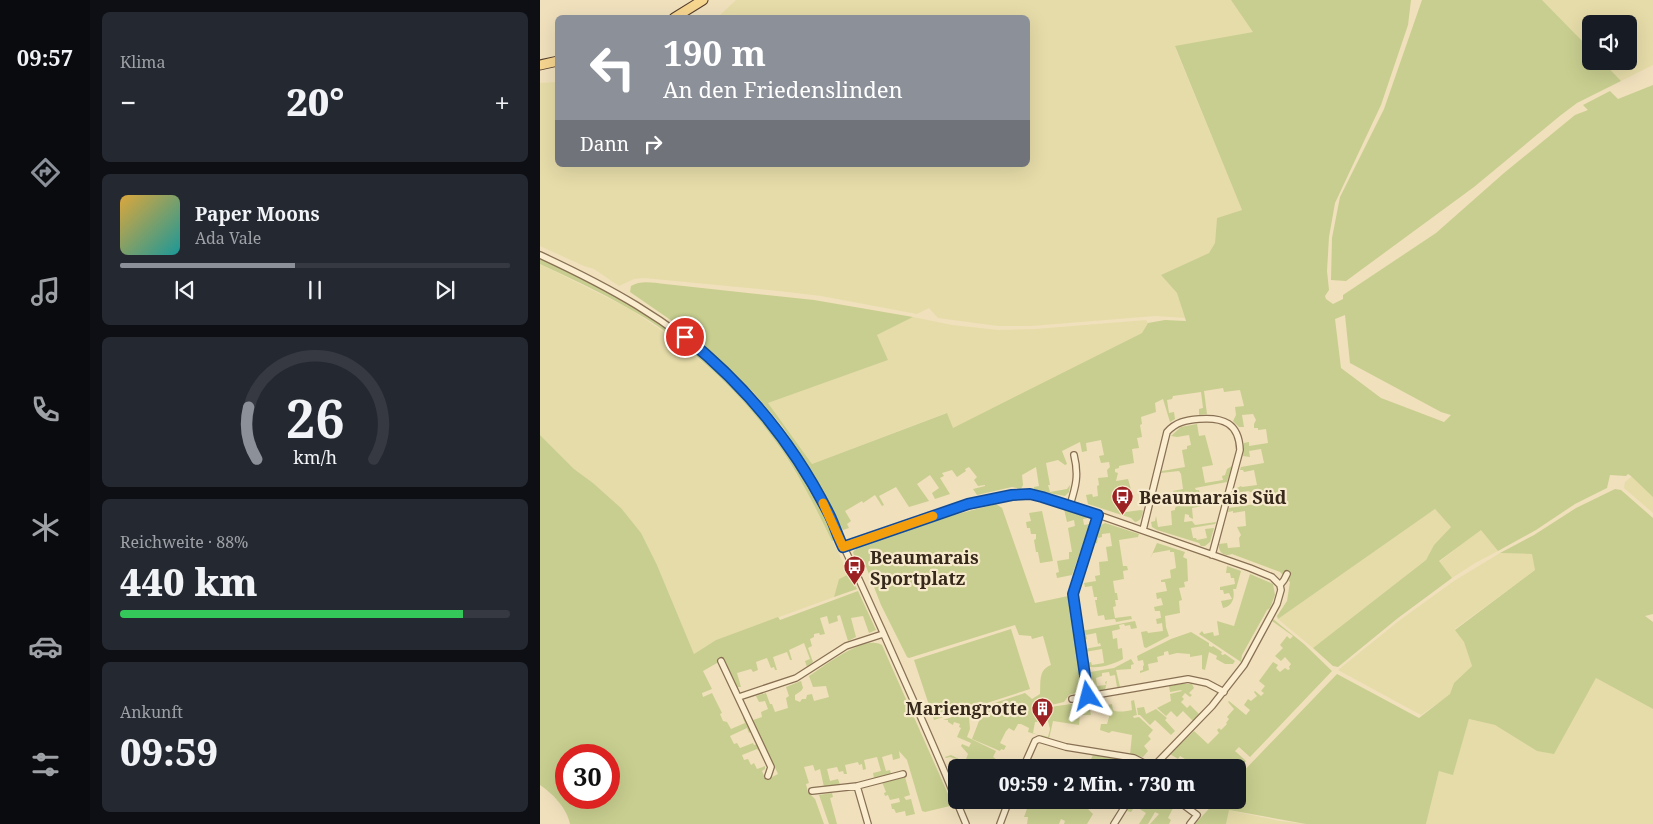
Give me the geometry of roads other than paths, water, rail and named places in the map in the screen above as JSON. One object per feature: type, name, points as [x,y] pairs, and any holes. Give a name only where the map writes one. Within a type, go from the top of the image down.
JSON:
[{"type":"main road","points":[[679,15],[703,0]]},
{"type":"main road","points":[[540,65],[555,62]]},
{"type":"street","points":[[540,256],[588,278],[648,310],[685,337],[726,372],[760,409],[786,443],[828,512],[948,782]]},
{"type":"street","points":[[1143,530],[1167,432],[1173,426],[1184,421],[1218,418],[1226,422],[1237,432],[1240,440],[1240,450],[1212,555]]},
{"type":"street","points":[[1070,505],[1078,476],[1074,455]]},
{"type":"street","points":[[843,547],[968,504],[1001,497],[1030,494],[1070,505],[1143,530],[1272,577],[1280,584]]},
{"type":"street","points":[[1088,696],[1073,594],[1098,515]]},
{"type":"street","points":[[1160,759],[1224,692],[1244,665],[1272,615],[1280,596],[1280,584],[1287,574]]},
{"type":"street","points":[[739,698],[790,680],[846,646],[883,634]]},
{"type":"street","points":[[721,661],[771,767],[768,776]]},
{"type":"street","points":[[1072,699],[1188,679],[1207,683],[1224,692]]},
{"type":"street","points":[[1027,759],[1035,741],[1039,739],[1066,747],[1136,759]]},
{"type":"street","points":[[812,791],[857,786],[904,774]]},
{"type":"street","points":[[857,786],[868,824]]},
{"type":"street","points":[[960,809],[966,824]]},
{"type":"street","points":[[1000,824],[1006,809]]},
{"type":"street","points":[[1114,824],[1123,809]]},
{"type":"street","points":[[1188,809],[1197,816],[1190,824]]},
{"type":"place","name":"Beaumarais Süd","points":[[1123,516]]},
{"type":"place","name":"Beaumarais Sportplatz","points":[[854,586]]},
{"type":"place","name":"Mariengrotte","points":[[1043,727]]}]
